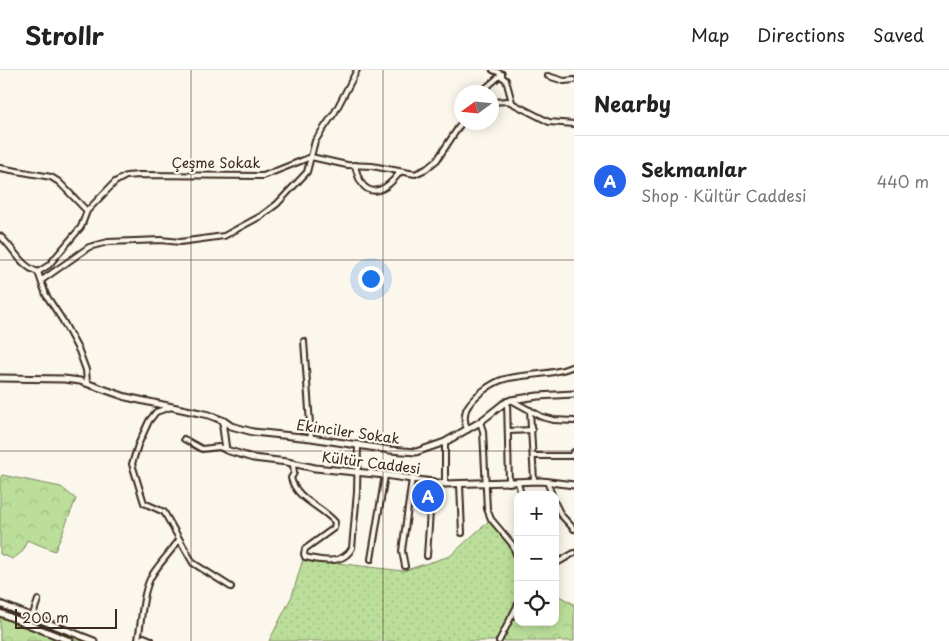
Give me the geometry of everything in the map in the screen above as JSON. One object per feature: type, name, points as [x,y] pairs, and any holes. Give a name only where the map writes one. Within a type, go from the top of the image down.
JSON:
[{"type":"street","points":[[42,280],[89,248],[103,243],[161,240],[180,242],[224,236],[271,209],[307,172],[315,141],[335,112],[357,70]]},
{"type":"street","points":[[493,70],[502,74],[502,77],[506,80],[512,102]]},
{"type":"street","points":[[489,85],[502,74]]},
{"type":"street","points":[[548,76],[564,81],[574,80]]},
{"type":"street","points":[[499,101],[512,102],[549,122],[574,124]]},
{"type":"street","points":[[311,157],[337,163],[415,174],[426,169],[442,154],[457,130]]},
{"type":"street","name":"Çeşme Sokak","points":[[38,272],[49,265],[77,231],[87,211],[115,182],[130,175],[198,174],[255,176],[268,174],[311,157]]},
{"type":"street","points":[[355,165],[360,182],[366,188],[373,191],[380,190],[389,185],[400,172]]},
{"type":"street","points":[[0,168],[51,177],[87,211]]},
{"type":"street","points":[[0,236],[20,259],[38,272],[46,295],[64,321],[79,351],[86,370],[87,383]]},
{"type":"street","points":[[304,340],[311,438]]},
{"type":"street","points":[[467,430],[466,410],[477,396],[495,383],[511,377],[556,372],[574,366]]},
{"type":"street","name":"Ekinciler Sokak","points":[[0,378],[64,379],[87,383],[126,397],[209,415],[231,426],[253,432],[416,452],[445,442],[467,430],[509,401]]},
{"type":"street","points":[[509,401],[538,396],[574,394]]},
{"type":"street","points":[[509,401],[542,417],[574,421]]},
{"type":"street","points":[[509,401],[509,483]]},
{"type":"street","points":[[174,407],[156,412],[149,421],[132,464],[144,503],[164,512],[194,563],[231,588]]},
{"type":"street","points":[[530,410],[534,481]]},
{"type":"street","points":[[224,421],[226,450]]},
{"type":"street","points":[[480,422],[483,431],[486,509],[491,519],[514,547]]},
{"type":"street","points":[[509,431],[532,430]]},
{"type":"street","points":[[184,439],[202,449],[219,447],[226,450]]},
{"type":"street","points":[[445,442],[445,484]]},
{"type":"street","points":[[293,464],[294,472],[291,478],[293,486],[303,497],[328,514],[335,522],[334,528],[330,532],[305,549],[305,558],[334,561],[348,555],[352,548],[357,492],[358,444]]},
{"type":"street","name":"Kültür Caddesi","points":[[226,450],[253,458],[315,468],[385,475],[445,484],[547,481],[574,485]]},
{"type":"street","points":[[533,456],[570,456],[574,452]]},
{"type":"street","points":[[371,559],[385,475]]},
{"type":"street","points":[[405,566],[402,551],[412,479]]},
{"type":"street","points":[[547,481],[551,491]]},
{"type":"street","points":[[427,556],[432,482]]},
{"type":"street","points":[[518,482],[520,491]]},
{"type":"street","points":[[460,484],[462,533]]},
{"type":"street","points":[[559,511],[574,529]]},
{"type":"street","points":[[138,640],[143,617],[143,601],[151,577],[178,541],[181,542]]},
{"type":"street","points":[[559,562],[574,553]]},
{"type":"street","points":[[32,617],[38,600]]},
{"type":"street","points":[[0,604],[94,641]]},
{"type":"street","points":[[498,641],[514,611]]},
{"type":"street","points":[[0,613],[70,641]]},
{"type":"street","points":[[138,640],[144,637],[152,640]]},
{"type":"green space","points":[[2,475],[61,487],[76,499],[55,551],[27,540],[23,551],[13,559],[0,554],[0,479]]},
{"type":"green space","points":[[491,519],[514,548],[514,607],[496,641],[269,641],[292,596],[303,559],[403,571],[450,556]]},
{"type":"green space","points":[[559,596],[574,604],[574,641],[499,641],[514,614],[514,626],[559,626]]},
{"type":"green space","points":[[0,607],[85,641],[77,641],[0,610]]},
{"type":"green space","points":[[0,613],[70,641],[0,641]]},
{"type":"place","name":"Sekmanlar","points":[[428,496]]}]
